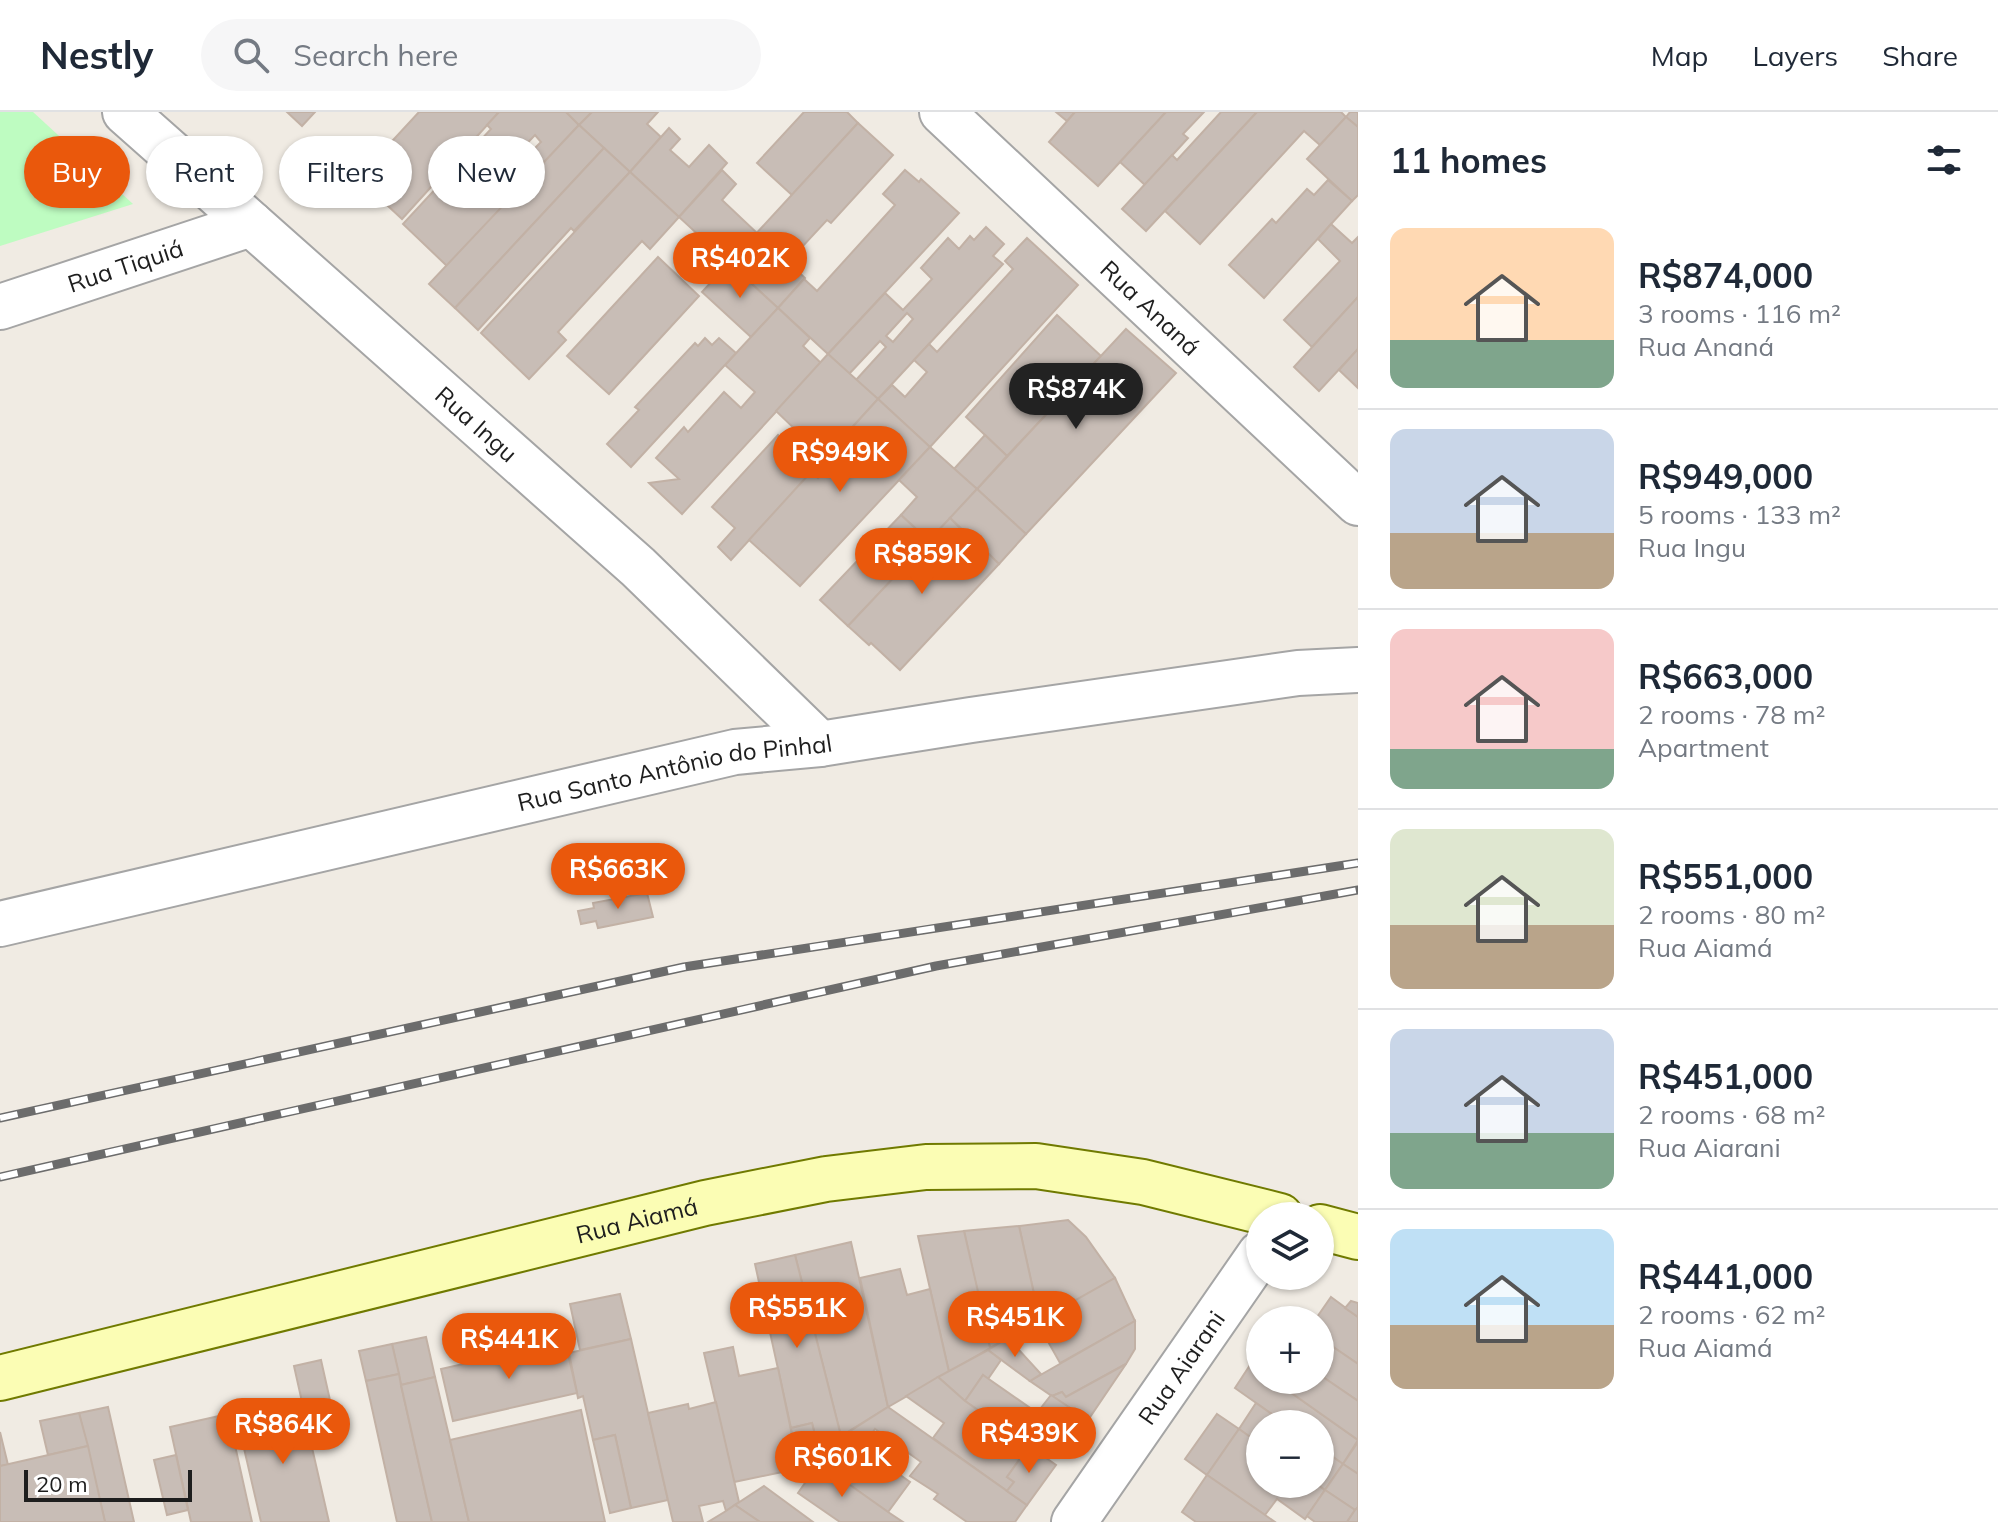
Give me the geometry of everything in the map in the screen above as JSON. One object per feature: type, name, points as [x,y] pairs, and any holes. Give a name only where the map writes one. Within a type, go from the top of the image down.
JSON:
[{"type":"main road","name":"Rua Aiamá","points":[[0,1378],[705,1203],[826,1179],[926,1167],[1036,1166],[1143,1182],[1246,1208]]},
{"type":"main road","points":[[1334,1231],[1358,1237]]},
{"type":"street","name":"Rua Ingu","points":[[125,112],[638,567],[820,744]]},
{"type":"street","name":"Rua Ananá","points":[[942,112],[1358,503]]},
{"type":"street","name":"Rua Tiquiá","points":[[0,307],[251,224]]},
{"type":"street","name":"Rua Santo Antônio do Pinhal","points":[[0,924],[735,752],[820,744],[1298,673],[1358,670]]},
{"type":"street","name":"Rua Aiarani","points":[[1074,1522],[1246,1274]]},
{"type":"green space","points":[[0,112],[33,112],[59,136],[24,136],[24,208],[120,208],[0,246]]},
{"type":"building","points":[[287,112],[315,112],[302,126]]},
{"type":"building","points":[[419,112],[499,112],[477,136],[428,136],[428,190],[412,208],[412,136],[397,136]]},
{"type":"building","points":[[499,112],[566,112],[579,125],[545,161],[545,136],[485,136],[491,129],[487,125]]},
{"type":"building","points":[[566,112],[592,112],[579,125]]},
{"type":"building","points":[[592,112],[658,112],[647,124],[661,137],[630,172],[579,125]]},
{"type":"building","points":[[804,112],[847,112],[858,123],[792,195],[757,163]]},
{"type":"building","points":[[1056,112],[1075,112],[1067,121]]},
{"type":"building","points":[[1075,112],[1166,112],[1098,186],[1049,142]]},
{"type":"building","points":[[1166,112],[1204,112],[1183,134],[1188,138],[1145,185],[1120,162]]},
{"type":"building","points":[[1221,112],[1257,112],[1146,231],[1122,209],[1172,155],[1177,160]]},
{"type":"building","points":[[1257,112],[1341,112],[1346,117],[1320,145],[1304,131],[1200,244],[1165,211]]},
{"type":"building","points":[[1350,112],[1358,112],[1358,127],[1346,117]]},
{"type":"building","points":[[1346,117],[1358,127],[1358,195],[1352,201],[1307,159]]},
{"type":"building","points":[[858,123],[893,155],[831,223],[827,220],[788,262],[805,278],[778,308],[729,263]]},
{"type":"building","points":[[579,125],[604,148],[455,308],[429,284],[501,208],[545,208],[545,161]]},
{"type":"building","points":[[669,128],[680,139],[670,150],[689,167],[709,145],[727,163],[679,217],[630,172]]},
{"type":"building","points":[[604,148],[630,172],[574,231],[571,228],[478,330],[455,308]]},
{"type":"building","points":[[722,170],[736,184],[722,200],[757,233],[729,263],[679,217]]},
{"type":"building","points":[[905,170],[919,182],[921,179],[959,213],[828,354],[778,308],[804,279],[817,291],[895,205],[883,194]]},
{"type":"building","points":[[630,172],[679,217],[650,249],[642,241],[558,332],[566,340],[529,379],[481,333]]},
{"type":"building","points":[[1328,180],[1352,201],[1264,298],[1229,265],[1272,219],[1276,223],[1307,189],[1314,195]]},
{"type":"building","points":[[428,197],[428,208],[501,208],[447,266],[403,224]]},
{"type":"building","points":[[390,208],[412,208],[402,219]]},
{"type":"building","points":[[1331,224],[1352,243],[1358,237],[1358,297],[1312,347],[1284,320],[1340,261],[1318,239]]},
{"type":"building","points":[[986,227],[1004,244],[993,256],[1003,264],[878,399],[856,380],[886,347],[880,341],[849,374],[828,354],[885,293],[903,310],[932,279],[921,268],[948,238],[959,249],[970,236],[974,240]],"holes":[[[907,313],[913,319],[893,342],[886,336]]]},
{"type":"building","points":[[696,233],[729,263],[716,278],[683,248]]},
{"type":"building","points":[[1027,238],[1078,285],[930,447],[878,399],[892,385],[905,397],[927,372],[914,360],[929,344],[937,352],[1013,269],[1005,261]]},
{"type":"building","points":[[658,257],[699,296],[609,394],[567,356]]},
{"type":"building","points":[[729,263],[778,308],[751,337],[702,292]]},
{"type":"building","points":[[1358,297],[1358,349],[1319,391],[1294,367]]},
{"type":"building","points":[[778,308],[810,338],[803,346],[821,363],[682,514],[649,483],[679,479],[656,458],[684,427],[688,432],[724,392],[741,408],[755,392],[725,365]]},
{"type":"building","points":[[1057,315],[1101,356],[1007,456],[966,417]]},
{"type":"building","points":[[1126,329],[1176,373],[1026,534],[977,489]]},
{"type":"building","points":[[705,338],[712,345],[719,338],[736,353],[631,467],[607,444],[639,410],[635,407],[695,343],[698,346]]},
{"type":"building","points":[[1358,349],[1358,388],[1339,370]]},
{"type":"building","points":[[828,354],[878,399],[731,560],[718,547],[735,528],[712,507],[778,435],[787,445],[799,433],[776,411]]},
{"type":"building","points":[[878,399],[930,447],[800,586],[749,540],[811,472],[818,478],[830,465],[837,472],[851,458],[837,444]]},
{"type":"building","points":[[985,435],[1007,456],[977,489],[954,469]]},
{"type":"building","points":[[930,447],[977,489],[929,541],[901,515],[917,497],[899,480]]},
{"type":"building","points":[[977,489],[1026,534],[999,564],[950,518]]},
{"type":"building","points":[[901,515],[929,541],[848,626],[820,600]]},
{"type":"building","points":[[950,518],[962,530],[953,538],[975,558],[984,549],[999,564],[900,670],[848,626]]},
{"type":"building","points":[[647,893],[653,917],[598,928],[596,921],[581,924],[578,911],[594,908],[593,903]]},
{"type":"building","points":[[1068,1220],[1086,1237],[1115,1278],[1040,1321],[1019,1226]]},
{"type":"building","points":[[1019,1226],[1040,1321],[990,1348],[964,1231]]},
{"type":"building","points":[[964,1231],[982,1309],[967,1311],[970,1327],[985,1324],[990,1348],[949,1372],[918,1236]]},
{"type":"building","points":[[851,1242],[888,1407],[841,1436],[795,1255]]},
{"type":"building","points":[[795,1255],[841,1436],[819,1451],[812,1423],[791,1428],[755,1264]]},
{"type":"building","points":[[900,1269],[907,1295],[930,1289],[949,1372],[888,1407],[860,1278]]},
{"type":"building","points":[[1115,1278],[1135,1321],[1060,1363],[1037,1322]]},
{"type":"building","points":[[620,1294],[631,1339],[580,1350],[570,1304]]},
{"type":"building","points":[[1331,1297],[1358,1317],[1358,1364],[1334,1348],[1334,1306],[1325,1306]]},
{"type":"building","points":[[1351,1301],[1358,1303],[1358,1317],[1345,1308]]},
{"type":"building","points":[[1135,1321],[1135,1349],[1126,1364],[1066,1397],[1062,1392],[1052,1396],[1030,1381]]},
{"type":"building","points":[[426,1337],[435,1377],[401,1385],[392,1344]]},
{"type":"building","points":[[1008,1338],[1041,1374],[1030,1381],[988,1350]]},
{"type":"building","points":[[631,1339],[668,1500],[631,1508],[615,1435],[593,1440],[583,1396],[578,1398],[569,1353]]},
{"type":"building","points":[[565,1341],[577,1393],[453,1421],[441,1369]]},
{"type":"building","points":[[392,1344],[399,1374],[366,1381],[359,1351]]},
{"type":"building","points":[[733,1347],[739,1376],[778,1368],[798,1464],[787,1471],[734,1482],[704,1353]]},
{"type":"building","points":[[1334,1348],[1358,1364],[1358,1401],[1334,1385]]},
{"type":"building","points":[[988,1350],[1001,1360],[988,1379],[983,1375],[965,1401],[938,1377]]},
{"type":"building","points":[[321,1360],[338,1436],[311,1442],[294,1366]]},
{"type":"building","points":[[1126,1364],[1088,1420],[1052,1396],[1062,1392],[1066,1397]]},
{"type":"building","points":[[1246,1371],[1246,1394],[1293,1394],[1316,1410],[1266,1410],[1235,1388]]},
{"type":"building","points":[[399,1374],[432,1522],[397,1522],[366,1381]]},
{"type":"building","points":[[983,1375],[1046,1419],[1029,1446],[965,1401]]},
{"type":"building","points":[[435,1377],[469,1522],[432,1522],[401,1385]]},
{"type":"building","points":[[938,1377],[965,1401],[1029,1446],[1007,1477],[1014,1482],[1007,1491],[933,1438],[944,1423],[906,1396]]},
{"type":"building","points":[[1334,1385],[1358,1401],[1358,1440],[1334,1423],[1334,1410],[1316,1410],[1293,1394],[1334,1394]]},
{"type":"building","points":[[1051,1395],[1088,1420],[1068,1447],[1041,1428],[1046,1419],[1037,1413]]},
{"type":"building","points":[[716,1402],[739,1502],[726,1511],[723,1501],[699,1506],[703,1522],[673,1522],[648,1413],[688,1404],[689,1409]]},
{"type":"building","points":[[1256,1403],[1266,1410],[1251,1410]]},
{"type":"building","points":[[302,1404],[329,1522],[261,1522],[237,1418]]},
{"type":"building","points":[[108,1407],[134,1522],[105,1522],[79,1413]]},
{"type":"building","points":[[888,1407],[1027,1505],[1015,1522],[967,1522],[934,1499],[938,1494],[910,1476],[921,1462],[875,1429],[870,1436],[875,1440],[867,1451],[844,1435]]},
{"type":"building","points":[[581,1410],[605,1522],[469,1522],[450,1440]]},
{"type":"building","points":[[79,1413],[88,1446],[48,1455],[40,1421]]},
{"type":"building","points":[[228,1414],[252,1522],[191,1522],[170,1427]]},
{"type":"building","points":[[1217,1414],[1239,1429],[1207,1475],[1185,1459]]},
{"type":"building","points":[[1246,1418],[1246,1434],[1239,1429]]},
{"type":"building","points":[[812,1423],[819,1451],[798,1464],[791,1428]]},
{"type":"building","points":[[1334,1423],[1358,1440],[1343,1464],[1334,1458]]},
{"type":"building","points":[[1239,1429],[1246,1434],[1246,1498],[1319,1498],[1305,1519],[1277,1499],[1265,1515],[1207,1475]]},
{"type":"building","points":[[0,1432],[8,1465],[0,1466]]},
{"type":"building","points":[[615,1435],[631,1508],[610,1513],[593,1440]]},
{"type":"building","points":[[844,1435],[910,1482],[888,1512],[810,1457]]},
{"type":"building","points":[[1358,1442],[1358,1474],[1343,1464]]},
{"type":"building","points":[[88,1446],[105,1522],[0,1522],[0,1466]]},
{"type":"building","points":[[1029,1446],[1056,1465],[1027,1505],[1007,1491],[1014,1482],[1007,1477]]},
{"type":"building","points":[[176,1455],[188,1510],[167,1515],[154,1460]]},
{"type":"building","points":[[1334,1458],[1343,1464],[1334,1477]]},
{"type":"building","points":[[819,1463],[903,1522],[840,1522],[798,1493]]},
{"type":"building","points":[[1343,1464],[1358,1474],[1358,1507],[1355,1510],[1334,1496],[1334,1477]]},
{"type":"building","points":[[1207,1475],[1275,1522],[1196,1522],[1182,1512]]},
{"type":"building","points":[[764,1486],[813,1522],[760,1522],[735,1505]]},
{"type":"building","points":[[1334,1496],[1355,1510],[1347,1522],[1315,1522],[1307,1516],[1319,1498]]},
{"type":"building","points":[[735,1505],[760,1522],[708,1522],[726,1511]]},
{"type":"building","points":[[1358,1508],[1358,1522],[1347,1522],[1355,1510]]},
{"type":"railway","points":[[0,1118],[684,967],[1358,863]]},
{"type":"railway","points":[[0,1177],[936,966],[1358,890]]}]
